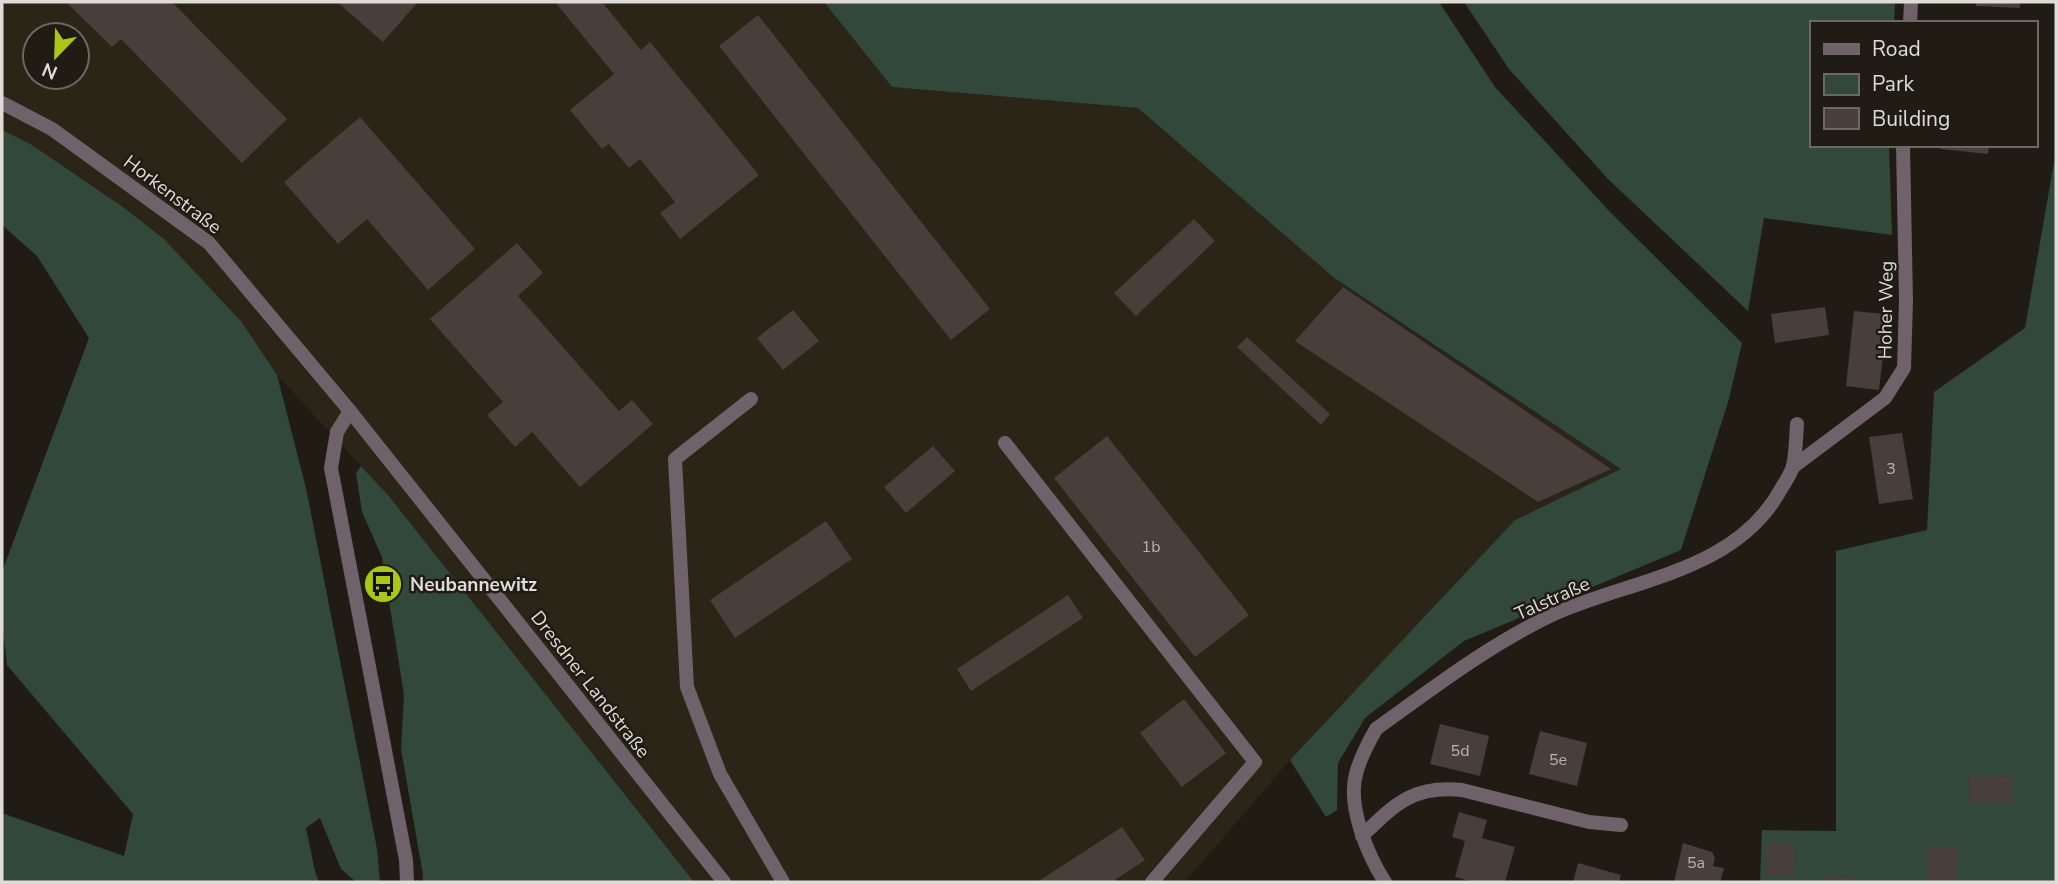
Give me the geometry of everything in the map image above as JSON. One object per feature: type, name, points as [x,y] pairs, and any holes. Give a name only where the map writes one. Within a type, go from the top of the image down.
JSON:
[{"type":"street","points":[[1910,21],[1911,2]]},
{"type":"street","name":"Horkenstraße","points":[[2,103],[52,129],[209,243],[350,411]]},
{"type":"street","name":"Hoher Weg","points":[[1793,467],[1885,398],[1904,368],[1906,287],[1903,147]]},
{"type":"street","points":[[751,399],[675,459],[687,687],[720,774],[783,882]]},
{"type":"street","points":[[350,411],[337,432],[331,468],[406,860],[407,882]]},
{"type":"street","name":"Dresdner Landstraße","points":[[350,411],[724,882]]},
{"type":"street","name":"Talstraße","points":[[1385,882],[1362,836],[1354,797],[1355,779],[1367,745],[1376,729],[1480,655],[1555,614],[1671,573],[1729,546],[1771,508],[1793,467],[1797,424]]},
{"type":"street","points":[[1005,443],[1255,762],[1152,882]]},
{"type":"street","points":[[1362,836],[1389,810],[1416,793],[1441,788],[1462,790],[1589,822],[1621,825]]},
{"type":"shaded area","points":[[2,2],[824,2],[892,87],[1138,108],[1333,277],[1622,469],[1515,520],[1290,760],[1185,882],[694,882],[388,495],[277,375],[241,321],[164,239],[123,207],[32,145],[2,130]]},
{"type":"green space","points":[[824,2],[1439,2],[1495,87],[1610,212],[1742,343],[1729,399],[1681,550],[1464,641],[1365,718],[1338,763],[1337,810],[1326,817],[1290,760],[1515,520],[1621,469],[1333,277],[1138,108],[892,87]]},
{"type":"green space","points":[[1464,2],[1895,2],[1894,21],[1810,21],[1810,147],[1889,147],[1892,235],[1764,218],[1748,311],[1608,179],[1509,69]]},
{"type":"green space","points":[[2,130],[32,145],[123,207],[164,239],[241,321],[277,375],[306,488],[377,849],[380,882],[356,882],[341,869],[320,818],[306,828],[319,882],[2,882],[2,813],[124,856],[133,814],[7,665],[2,621],[2,572],[89,338],[37,256],[2,225]]},
{"type":"green space","points":[[2056,151],[2056,882],[1760,882],[1762,830],[1836,831],[1836,551],[1927,530],[1934,392],[2025,328]]},
{"type":"green space","points":[[361,466],[388,495],[694,882],[422,882],[401,749],[404,695],[382,557],[362,512],[356,473]]},
{"type":"building","points":[[66,2],[172,2],[287,119],[242,163],[121,39],[112,47],[91,26],[91,21],[85,21]]},
{"type":"building","points":[[337,2],[418,2],[383,42]]},
{"type":"building","points":[[555,2],[602,2],[641,50],[650,42],[759,175],[680,239],[660,213],[675,202],[640,159],[629,168],[609,144],[602,149],[570,110],[614,74]]},
{"type":"building","points":[[1976,2],[2020,2],[2020,8],[1976,6]]},
{"type":"building","points":[[758,15],[990,309],[951,340],[719,46]]},
{"type":"building","points":[[360,117],[475,249],[428,290],[367,219],[338,244],[284,182]]},
{"type":"building","points":[[1940,147],[1989,147],[1988,154]]},
{"type":"building","points":[[1194,219],[1215,241],[1136,316],[1114,293]]},
{"type":"building","points":[[517,243],[543,273],[518,296],[619,411],[632,400],[653,424],[580,487],[532,432],[515,447],[487,415],[503,402],[430,319]]},
{"type":"building","points":[[1343,287],[1611,469],[1538,502],[1295,341]]},
{"type":"building","points":[[1825,307],[1829,335],[1775,343],[1771,314]]},
{"type":"building","points":[[793,310],[819,341],[783,370],[757,338]]},
{"type":"building","points":[[1854,311],[1894,315],[1890,348],[1884,347],[1879,390],[1846,386]]},
{"type":"building","points":[[1247,337],[1330,414],[1321,425],[1237,347]]},
{"type":"building","points":[[1902,433],[1913,499],[1879,504],[1869,437]]},
{"type":"building","points":[[1107,436],[1249,615],[1195,657],[1054,478]]},
{"type":"building","points":[[933,446],[955,471],[906,513],[884,487]]},
{"type":"building","points":[[826,521],[852,559],[735,638],[710,600]]},
{"type":"building","points":[[1068,595],[1083,618],[971,691],[957,669]]},
{"type":"building","points":[[1184,699],[1226,753],[1182,787],[1140,733]]},
{"type":"building","points":[[1440,724],[1489,736],[1480,776],[1430,764]]},
{"type":"building","points":[[1540,731],[1587,743],[1577,786],[1529,774]]},
{"type":"building","points":[[1969,776],[2013,777],[2012,803],[1968,802]]},
{"type":"building","points":[[1459,812],[1487,820],[1482,838],[1515,847],[1505,882],[1474,882],[1455,877],[1465,841],[1452,837]]},
{"type":"building","points":[[1122,827],[1145,860],[1115,880],[1116,882],[1037,882]]},
{"type":"building","points":[[1683,843],[1712,852],[1715,858],[1713,866],[1724,868],[1720,882],[1674,882]]},
{"type":"building","points":[[1767,844],[1795,844],[1794,876],[1766,875]]},
{"type":"building","points":[[1928,846],[1958,847],[1957,882],[1927,882]]},
{"type":"building","points":[[1578,863],[1621,875],[1619,882],[1573,882]]},
{"type":"building","points":[[1825,875],[1853,878],[1853,882],[1825,882]]},
{"type":"place","name":"Neubannewitz","points":[[383,584]]}]
